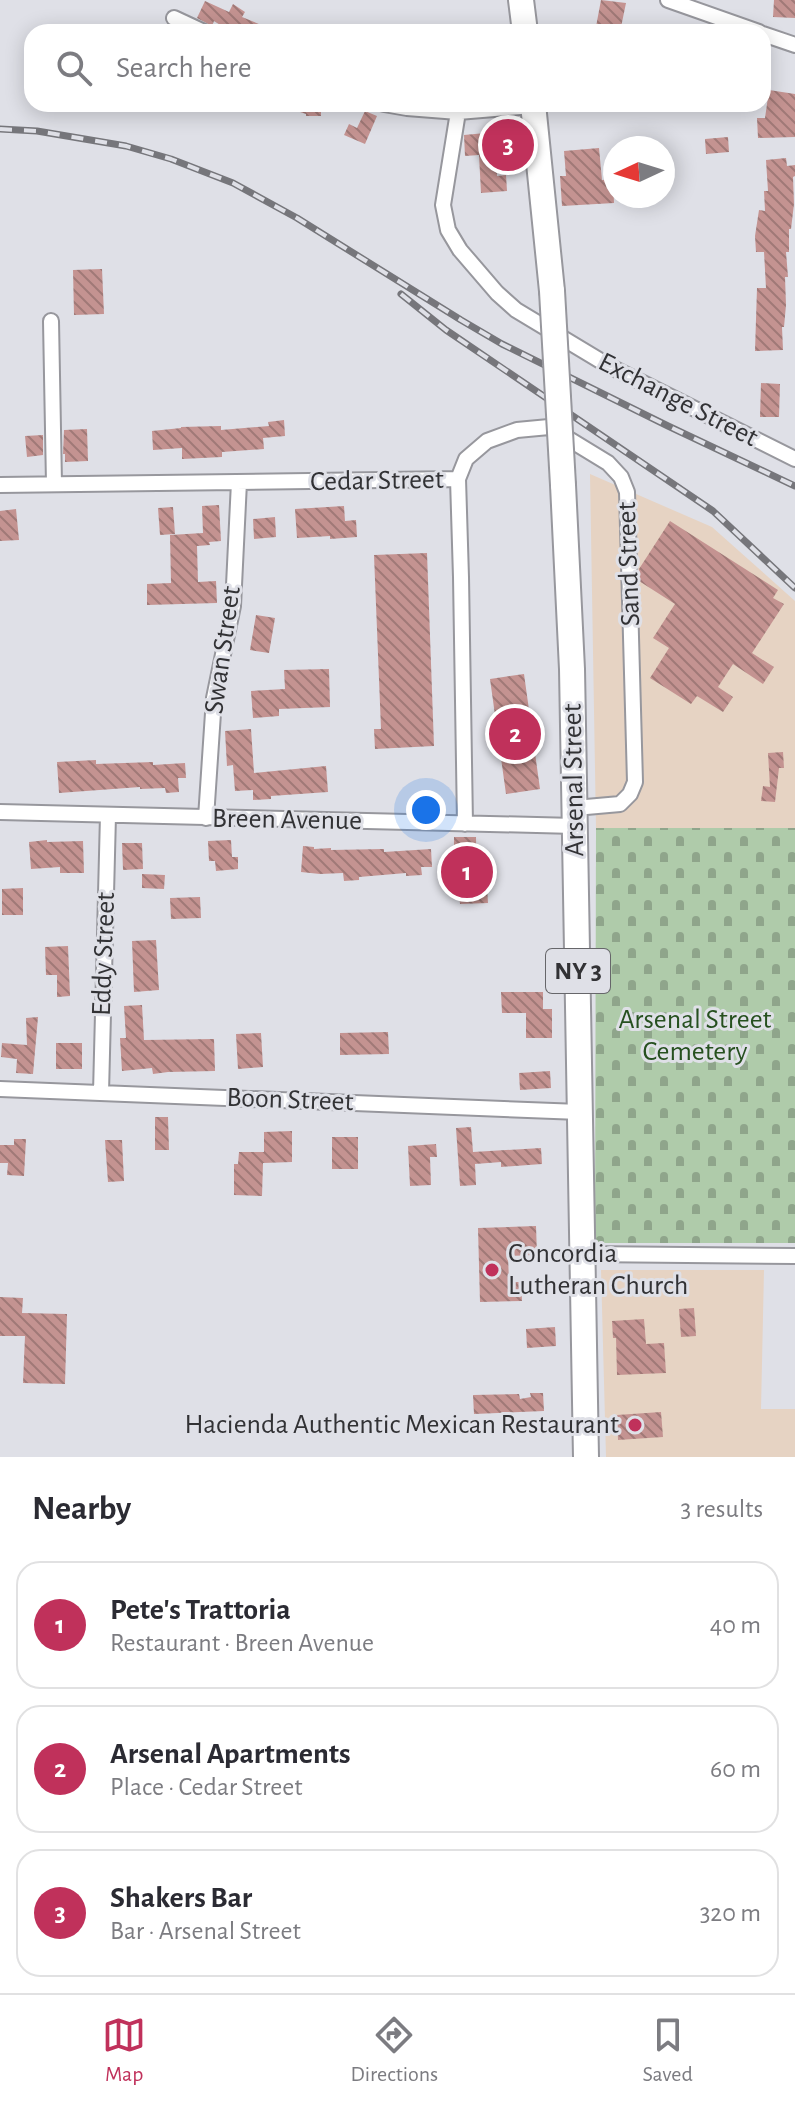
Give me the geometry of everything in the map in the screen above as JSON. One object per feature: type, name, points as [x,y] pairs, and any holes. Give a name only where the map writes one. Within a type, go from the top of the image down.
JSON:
[{"type":"highway","points":[[521,0],[524,24]]},
{"type":"highway","name":"Arsenal Street","points":[[534,112],[552,291],[572,669],[586,1457]]},
{"type":"street","points":[[668,0],[736,24]]},
{"type":"street","points":[[174,18],[187,24]]},
{"type":"street","points":[[771,37],[795,45]]},
{"type":"street","name":"Exchange Street","points":[[458,112],[443,205],[448,230],[460,250],[497,293],[516,310],[609,366],[795,459]]},
{"type":"street","points":[[51,321],[54,484]]},
{"type":"street","name":"Sand Street","points":[[458,479],[466,459],[487,441],[517,430],[549,427],[608,463],[621,477],[627,492],[635,782],[630,794],[620,804],[575,817]]},
{"type":"street","name":"Cedar Street","points":[[0,485],[458,479],[465,824]]},
{"type":"street","name":"Swan Street","points":[[206,818],[214,698],[233,606],[239,482]]},
{"type":"street","name":"Breen Avenue","points":[[0,812],[465,824],[575,817]]},
{"type":"street","name":"Eddy Street","points":[[101,1093],[108,815]]},
{"type":"street","name":"Boon Street","points":[[0,1089],[580,1112]]},
{"type":"street","points":[[583,1254],[795,1256]]},
{"type":"shaded area","points":[[590,474],[712,527],[795,601],[795,828],[596,828]]},
{"type":"shaded area","points":[[601,1270],[764,1270],[761,1409],[795,1409],[795,1457],[606,1457]]},
{"type":"green space","name":"Arsenal Street Cemetery","points":[[596,828],[795,828],[795,1243],[595,1243]]},
{"type":"building","points":[[601,0],[626,3],[622,24],[596,24]]},
{"type":"building","points":[[774,0],[795,0],[795,18],[773,17]]},
{"type":"building","points":[[205,1],[229,12],[233,4],[245,12],[242,17],[259,24],[219,24],[214,21],[208,24],[197,18]]},
{"type":"building","points":[[771,90],[795,94],[795,137],[758,138],[757,118],[765,118],[766,112],[771,112]]},
{"type":"building","points":[[300,112],[321,112],[321,116],[306,116]]},
{"type":"building","points":[[365,112],[377,116],[365,144],[344,135],[349,124],[357,128]]},
{"type":"building","points":[[507,131],[507,136],[515,136],[517,152],[496,154],[497,176],[506,175],[507,191],[481,193],[479,155],[465,156],[464,135]]},
{"type":"building","points":[[728,137],[729,152],[706,154],[705,139]]},
{"type":"building","points":[[599,148],[603,204],[562,206],[560,176],[566,176],[564,151]]},
{"type":"building","points":[[786,158],[787,166],[795,165],[795,176],[789,252],[786,252],[788,277],[785,277],[783,350],[755,351],[757,288],[766,288],[764,252],[756,252],[755,236],[759,210],[765,211],[764,191],[768,191],[766,160]]},
{"type":"building","points":[[102,269],[104,314],[74,315],[73,270]]},
{"type":"building","points":[[761,383],[780,384],[779,417],[760,417]]},
{"type":"building","points":[[284,420],[285,436],[263,438],[264,449],[222,452],[222,457],[182,459],[182,448],[153,450],[152,431],[181,427],[221,426],[221,430],[269,426],[268,422]]},
{"type":"building","points":[[87,429],[88,461],[65,462],[64,430]]},
{"type":"building","points":[[43,435],[43,455],[27,457],[25,436]]},
{"type":"building","points":[[219,505],[221,541],[197,546],[198,582],[216,581],[217,603],[147,605],[147,584],[171,583],[170,535],[203,533],[202,506]]},
{"type":"building","points":[[344,506],[345,521],[356,520],[357,537],[297,538],[295,509]]},
{"type":"building","points":[[173,507],[175,534],[160,535],[158,508]]},
{"type":"building","points":[[16,509],[19,540],[0,541],[0,511]]},
{"type":"building","points":[[275,517],[276,537],[254,539],[253,519]]},
{"type":"building","points":[[670,521],[778,590],[773,598],[784,604],[752,653],[774,667],[763,684],[733,664],[718,687],[733,697],[723,712],[697,696],[691,704],[650,678],[669,648],[653,638],[675,604],[639,581],[639,569]]},
{"type":"building","points":[[427,553],[434,746],[375,749],[374,729],[381,729],[374,555]]},
{"type":"building","points":[[256,615],[275,618],[269,653],[250,650]]},
{"type":"building","points":[[329,669],[330,707],[279,709],[279,716],[253,718],[251,691],[285,689],[284,670]]},
{"type":"building","points":[[524,674],[540,789],[506,794],[490,679]]},
{"type":"building","points":[[251,729],[254,773],[326,766],[328,792],[253,800],[253,790],[235,791],[233,765],[227,766],[225,731]]},
{"type":"building","points":[[783,752],[784,768],[779,768],[775,802],[761,801],[763,786],[770,787],[768,753]]},
{"type":"building","points":[[96,760],[96,764],[185,763],[186,778],[178,778],[179,792],[166,793],[165,788],[140,787],[59,793],[57,762]]},
{"type":"building","points":[[454,837],[476,837],[477,888],[487,888],[488,903],[460,904],[459,890],[454,891]]},
{"type":"building","points":[[231,840],[232,857],[238,857],[238,869],[216,871],[215,861],[209,861],[208,841]]},
{"type":"building","points":[[83,841],[84,873],[60,873],[60,867],[31,869],[29,842]]},
{"type":"building","points":[[122,843],[142,843],[143,869],[123,870]]},
{"type":"building","points":[[303,846],[331,850],[384,849],[384,852],[431,849],[432,867],[421,867],[422,875],[406,876],[406,873],[344,881],[343,873],[301,872]]},
{"type":"building","points":[[142,874],[165,875],[164,889],[142,888]]},
{"type":"building","points":[[23,888],[23,915],[2,915],[2,889]]},
{"type":"building","points":[[200,897],[201,918],[171,919],[170,898]]},
{"type":"building","points":[[156,940],[159,990],[134,992],[132,941]]},
{"type":"building","points":[[68,946],[70,996],[57,997],[57,975],[46,975],[45,947]]},
{"type":"building","points":[[501,992],[543,992],[543,1009],[552,1009],[552,1038],[526,1038],[526,1013],[502,1013]]},
{"type":"building","points":[[142,1005],[144,1040],[214,1039],[215,1071],[153,1074],[152,1068],[122,1071],[120,1038],[126,1038],[124,1006]]},
{"type":"building","points":[[38,1017],[33,1074],[16,1073],[17,1059],[1,1057],[2,1043],[27,1045],[26,1018]]},
{"type":"building","points":[[388,1032],[389,1054],[340,1055],[340,1033]]},
{"type":"building","points":[[261,1033],[263,1067],[238,1069],[236,1034]]},
{"type":"building","points":[[56,1043],[82,1043],[82,1069],[56,1069]]},
{"type":"building","points":[[550,1071],[551,1088],[520,1090],[519,1073]]},
{"type":"building","points":[[155,1117],[168,1117],[169,1150],[155,1150]]},
{"type":"building","points":[[471,1127],[473,1152],[541,1148],[542,1164],[501,1167],[501,1162],[475,1164],[476,1185],[460,1186],[456,1128]]},
{"type":"building","points":[[292,1131],[292,1162],[263,1163],[262,1196],[234,1195],[234,1164],[238,1164],[239,1152],[264,1152],[264,1132]]},
{"type":"building","points":[[332,1137],[358,1137],[358,1169],[332,1169]]},
{"type":"building","points":[[14,1139],[26,1139],[24,1176],[7,1175],[8,1163],[0,1163],[0,1145],[14,1145]]},
{"type":"building","points":[[105,1140],[122,1140],[124,1181],[108,1182]]},
{"type":"building","points":[[436,1144],[437,1157],[430,1157],[431,1185],[410,1186],[408,1146]]},
{"type":"building","points":[[536,1226],[537,1255],[508,1256],[509,1282],[521,1282],[522,1301],[480,1302],[478,1228]]},
{"type":"building","points":[[0,1297],[23,1298],[22,1313],[67,1314],[65,1384],[23,1383],[25,1336],[0,1336]]},
{"type":"building","points":[[694,1308],[696,1336],[681,1337],[679,1309]]},
{"type":"building","points":[[644,1319],[646,1344],[664,1343],[666,1373],[617,1375],[616,1338],[613,1338],[612,1321]]},
{"type":"building","points":[[555,1327],[556,1346],[527,1348],[526,1329]]},
{"type":"building","points":[[530,1393],[543,1393],[544,1411],[474,1414],[473,1395],[519,1394],[520,1399],[531,1397]]},
{"type":"building","points":[[661,1412],[663,1437],[618,1440],[617,1415]]},
{"type":"railway","points":[[0,129],[37,131],[126,146],[171,159],[233,183],[297,218],[502,344],[795,486]]},
{"type":"railway","points":[[401,294],[446,330],[713,511],[795,588]]},
{"type":"place","name":"Shakers Bar","points":[[508,145]]},
{"type":"place","name":"Arsenal Apartments","points":[[515,734]]},
{"type":"place","name":"Pete's Trattoria","points":[[467,872]]},
{"type":"place","name":"Concordia Lutheran Church","points":[[492,1270]]},
{"type":"place","name":"Hacienda Authentic Mexican Restaurant","points":[[635,1425]]}]
